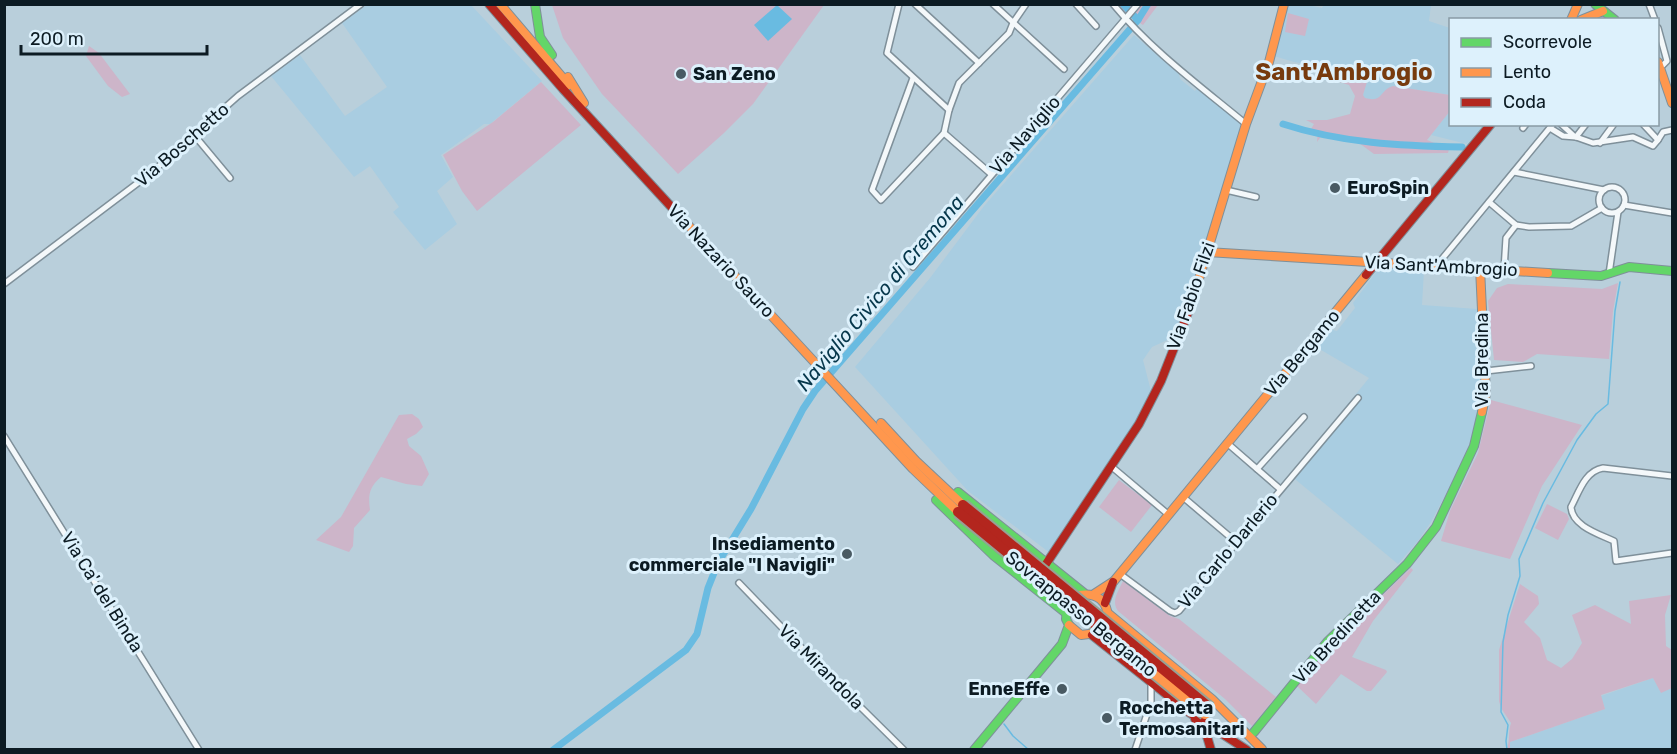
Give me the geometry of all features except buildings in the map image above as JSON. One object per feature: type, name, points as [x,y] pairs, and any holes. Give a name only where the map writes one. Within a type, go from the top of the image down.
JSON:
[{"type":"main road","name":"Via Nazario Sauro","points":[[489,4],[563,89],[806,353],[891,435],[961,508]]},
{"type":"main road","name":"Via Nazario Sauro","points":[[500,4],[584,103],[826,365],[834,379],[913,469],[961,508]]},
{"type":"main road","points":[[535,4],[540,37],[584,103]]},
{"type":"main road","name":"Via Fabio Filzi","points":[[1031,585],[1112,467],[1139,424],[1161,381],[1195,294],[1246,124],[1269,63],[1284,4]]},
{"type":"main road","points":[[1578,11],[1590,4]]},
{"type":"main road","points":[[1578,11],[1601,7],[1614,18]]},
{"type":"main road","points":[[1659,65],[1672,103]]},
{"type":"main road","name":"Via Bergamo","points":[[1066,613],[1069,602],[1073,598],[1089,593],[1117,577],[1489,126]]},
{"type":"main road","name":"Via Sant'Ambrogio","points":[[1207,252],[1601,276],[1629,267],[1672,271]]},
{"type":"main road","name":"Via Bredina","points":[[1423,545],[1441,518],[1474,446],[1486,394],[1480,268]]},
{"type":"main road","points":[[891,435],[947,483],[1107,608],[1135,635],[1212,699],[1262,749]]},
{"type":"main road","points":[[913,469],[948,513],[993,555],[1066,613],[1069,625],[1062,644],[974,750]]},
{"type":"main road","name":"Sovrappasso Bergamo","points":[[961,508],[1044,584],[1208,711]]},
{"type":"main road","name":"Via Bredinetta","points":[[1254,732],[1328,641],[1407,564],[1423,545]]},
{"type":"main road","name":"Via Bergamo","points":[[1092,635],[1106,625],[1107,608],[1117,577]]},
{"type":"main road","points":[[1069,625],[1080,634]]},
{"type":"main road","points":[[1062,644],[1080,634],[1092,635],[1190,713],[1248,750]]},
{"type":"main road","points":[[1118,656],[1117,647],[1122,639],[1130,634],[1135,635]]},
{"type":"main road","points":[[1208,711],[1262,749]]},
{"type":"main road","points":[[1208,711],[1248,750]]},
{"type":"main road","points":[[1190,713],[1206,734],[1212,750]]},
{"type":"street","points":[[899,4],[887,53],[949,110]]},
{"type":"street","points":[[915,4],[979,63]]},
{"type":"street","points":[[993,4],[1064,69]]},
{"type":"street","points":[[913,78],[872,190],[881,200],[944,133],[949,110],[959,83],[1009,33],[1012,23],[1026,4]]},
{"type":"street","points":[[1076,4],[1096,26]]},
{"type":"street","points":[[1113,4],[1136,31],[1175,67],[1246,124]]},
{"type":"street","name":"Via Boschetto","points":[[4,284],[142,180],[238,96],[359,5]]},
{"type":"street","name":"Via Naviglio","points":[[913,267],[1137,6]]},
{"type":"street","points":[[1659,32],[1667,61],[1659,65]]},
{"type":"street","points":[[1563,126],[1576,137]]},
{"type":"street","points":[[1576,137],[1584,126]]},
{"type":"street","points":[[1600,143],[1613,126]]},
{"type":"street","points":[[1633,137],[1642,126]]},
{"type":"street","points":[[1644,126],[1658,140]]},
{"type":"street","points":[[1437,266],[1552,127],[1563,136],[1576,137],[1593,143],[1633,137],[1653,146],[1663,132],[1672,130]]},
{"type":"street","points":[[944,133],[991,174]]},
{"type":"street","points":[[195,136],[230,178]]},
{"type":"street","points":[[1514,172],[1604,190],[1612,187],[1621,191],[1625,198],[1624,205],[1618,212],[1609,274]]},
{"type":"street","points":[[1226,190],[1256,197]]},
{"type":"street","points":[[1604,190],[1599,197],[1602,208],[1606,212],[1618,212]]},
{"type":"street","points":[[1489,202],[1516,225],[1571,226],[1602,208]]},
{"type":"street","points":[[1624,205],[1672,213]]},
{"type":"street","points":[[1504,270],[1506,238],[1516,225]]},
{"type":"street","points":[[1486,371],[1531,366]]},
{"type":"street","points":[[1280,489],[1358,398]]},
{"type":"street","points":[[1257,469],[1304,417]]},
{"type":"street","name":"Via Ca' del Binda","points":[[4,436],[199,750]]},
{"type":"street","name":"Via Carlo Darlerio","points":[[1117,577],[1175,613],[1179,611],[1280,489],[1227,443]]},
{"type":"street","points":[[1112,467],[1169,514]]},
{"type":"street","points":[[1672,476],[1603,468],[1595,470],[1589,474],[1571,507],[1574,518],[1614,541],[1616,561],[1672,554]]},
{"type":"street","points":[[1183,497],[1236,542]]},
{"type":"street","name":"Via Mirandola","points":[[739,583],[904,750]]},
{"type":"street","points":[[1135,750],[1150,702],[1151,683]]},
{"type":"street","points":[[1150,702],[1162,692]]},
{"type":"shaded area","points":[[1324,4],[1431,5],[1429,21],[1449,28],[1449,95],[1393,86],[1378,99],[1372,100],[1364,98],[1363,95],[1368,75],[1294,62],[1274,56],[1288,5],[1322,8]]},
{"type":"shaded area","points":[[367,5],[471,5],[542,81],[490,124],[484,124],[441,155],[453,177],[437,191],[457,224],[425,250],[393,212],[399,207],[370,166],[354,177],[271,76],[300,55],[345,116],[387,87],[342,23]]},
{"type":"shaded area","name":"San Zeno","points":[[552,5],[824,5],[753,104],[678,174],[602,94],[563,38]]},
{"type":"shaded area","points":[[1118,5],[1158,5],[1143,25],[1126,14]]},
{"type":"shaded area","points":[[1288,13],[1309,19],[1305,36],[1285,32]]},
{"type":"shaded area","points":[[1134,35],[1179,74],[1180,79],[1195,91],[1197,88],[1243,124],[1191,297],[1176,336],[1152,347],[1143,360],[1152,395],[1131,433],[1050,553],[968,491],[855,367],[930,278],[984,206]]},
{"type":"shaded area","points":[[89,46],[99,53],[130,94],[122,97],[108,86],[86,56]]},
{"type":"shaded area","points":[[1325,67],[1369,75],[1363,95],[1371,99],[1379,97],[1393,86],[1449,95],[1449,112],[1427,140],[1449,149],[1448,153],[1374,154],[1359,143],[1322,135],[1317,142],[1318,131],[1311,129],[1314,124],[1306,120],[1327,120],[1350,114],[1355,96],[1349,85],[1324,77]]},
{"type":"shaded area","points":[[541,82],[581,125],[477,211],[462,191],[443,155],[493,122]]},
{"type":"shaded area","points":[[1449,112],[1449,126],[1482,126],[1467,144],[1431,135]]},
{"type":"shaded area","points":[[1380,267],[1424,270],[1422,305],[1477,309],[1480,396],[1475,431],[1460,467],[1431,522],[1398,564],[1290,475],[1369,378],[1316,347],[1329,329],[1337,331],[1355,308],[1353,303]]},
{"type":"shaded area","points":[[1618,283],[1609,359],[1537,354],[1523,362],[1494,360],[1488,301],[1497,288],[1508,284],[1602,289]]},
{"type":"shaded area","points":[[1491,400],[1582,425],[1542,486],[1510,559],[1441,541],[1450,511],[1478,453]]},
{"type":"shaded area","points":[[412,414],[419,419],[423,427],[407,439],[409,446],[421,456],[429,474],[422,486],[381,477],[370,492],[370,510],[354,528],[353,546],[349,552],[316,540],[341,517],[399,415]]},
{"type":"shaded area","points":[[1119,480],[1152,505],[1131,532],[1099,507]]},
{"type":"shaded area","points":[[1547,504],[1567,514],[1569,519],[1558,540],[1535,528]]},
{"type":"shaded area","points":[[1411,568],[1413,570],[1373,621],[1352,657],[1387,672],[1371,691],[1367,691],[1341,674],[1316,704],[1297,686],[1335,641]]},
{"type":"shaded area","points":[[1123,581],[1170,616],[1179,619],[1276,697],[1252,726],[1225,699],[1118,611],[1115,600]]},
{"type":"shaded area","points":[[1520,584],[1538,596],[1539,604],[1524,622],[1540,638],[1547,660],[1561,668],[1572,659],[1582,643],[1572,615],[1595,605],[1631,624],[1629,601],[1671,595],[1665,615],[1666,646],[1672,650],[1672,688],[1661,693],[1653,678],[1601,695],[1605,709],[1510,742],[1510,749],[1507,749],[1511,723],[1499,701],[1499,650]]},
{"type":"shaded area","points":[[1653,678],[1661,692],[1672,688],[1672,749],[1510,750],[1510,742],[1605,709],[1601,696]]},
{"type":"water","points":[[777,5],[792,19],[768,41],[754,25]]},
{"type":"waterway","points":[[1123,4],[1138,20]]},
{"type":"waterway","name":"Naviglio Civico di Cremona","points":[[553,750],[686,650],[697,634],[708,588],[718,563],[751,509],[803,409],[815,391],[1138,20],[1148,4]]},
{"type":"waterway","points":[[1283,124],[1327,135],[1371,142],[1462,147]]},
{"type":"waterway","points":[[1507,750],[1508,725],[1501,712],[1503,642],[1508,615],[1520,576],[1519,559],[1543,503],[1577,440],[1596,414],[1608,404],[1615,311],[1620,282]]},
{"type":"waterway","points":[[1004,724],[1013,736],[1029,750]]},
{"type":"traffic: fast","points":[[535,4],[540,37],[552,55]]},
{"type":"traffic: fast","points":[[1595,4],[1612,18]]},
{"type":"traffic: fast","points":[[1548,273],[1601,276],[1629,267],[1672,271]]},
{"type":"traffic: fast","points":[[1254,732],[1328,641],[1407,564],[1436,527],[1474,446],[1482,412]]},
{"type":"traffic: fast","points":[[958,492],[1084,593]]},
{"type":"traffic: fast","points":[[936,500],[993,555],[1066,613]]},
{"type":"traffic: fast","points":[[974,750],[1062,644],[1069,625],[1066,619],[1067,608]]},
{"type":"traffic: slow","points":[[500,4],[569,85]]},
{"type":"traffic: slow","points":[[1191,305],[1246,124],[1269,62],[1284,4]]},
{"type":"traffic: slow","points":[[1572,18],[1578,4]]},
{"type":"traffic: slow","points":[[1586,18],[1603,11]]},
{"type":"traffic: slow","points":[[1659,65],[1672,103]]},
{"type":"traffic: slow","points":[[568,77],[584,103]]},
{"type":"traffic: slow","points":[[676,212],[913,469],[958,512]]},
{"type":"traffic: slow","points":[[1207,252],[1548,273]]},
{"type":"traffic: slow","points":[[1480,268],[1486,394],[1482,412]]},
{"type":"traffic: slow","points":[[1094,594],[1114,581],[1366,275]]},
{"type":"traffic: slow","points":[[881,423],[916,461],[963,505]]},
{"type":"traffic: slow","points":[[1079,595],[1091,595],[1100,599],[1106,607],[1108,619]]},
{"type":"traffic: slow","points":[[1109,614],[1212,699],[1262,749]]},
{"type":"traffic: slow","points":[[1069,625],[1081,635],[1097,633]]},
{"type":"traffic: slow","points":[[1142,663],[1205,714]]},
{"type":"traffic: jam","points":[[489,4],[676,212]]},
{"type":"traffic: jam","points":[[1366,275],[1489,126]]},
{"type":"traffic: jam","points":[[1044,567],[1139,424],[1161,381],[1191,305]]},
{"type":"traffic: jam","points":[[963,505],[1210,708]]},
{"type":"traffic: jam","points":[[958,512],[1142,663]]},
{"type":"traffic: jam","points":[[1105,603],[1113,582]]},
{"type":"traffic: jam","points":[[1092,635],[1190,713],[1247,750]]},
{"type":"traffic: jam","points":[[1195,719],[1206,733],[1211,750]]},
{"type":"place","name":"San Zeno","points":[[681,74]]},
{"type":"place","name":"EuroSpin","points":[[1335,188]]},
{"type":"place","name":"Insediamento commerciale \"I Navigli\"","points":[[847,554]]},
{"type":"place","name":"EnneEffe","points":[[1062,689]]},
{"type":"place","name":"Rocchetta Termosanitari","points":[[1107,718]]},
{"type":"district","name":"Sant'Ambrogio","points":[[1344,72]]}]
